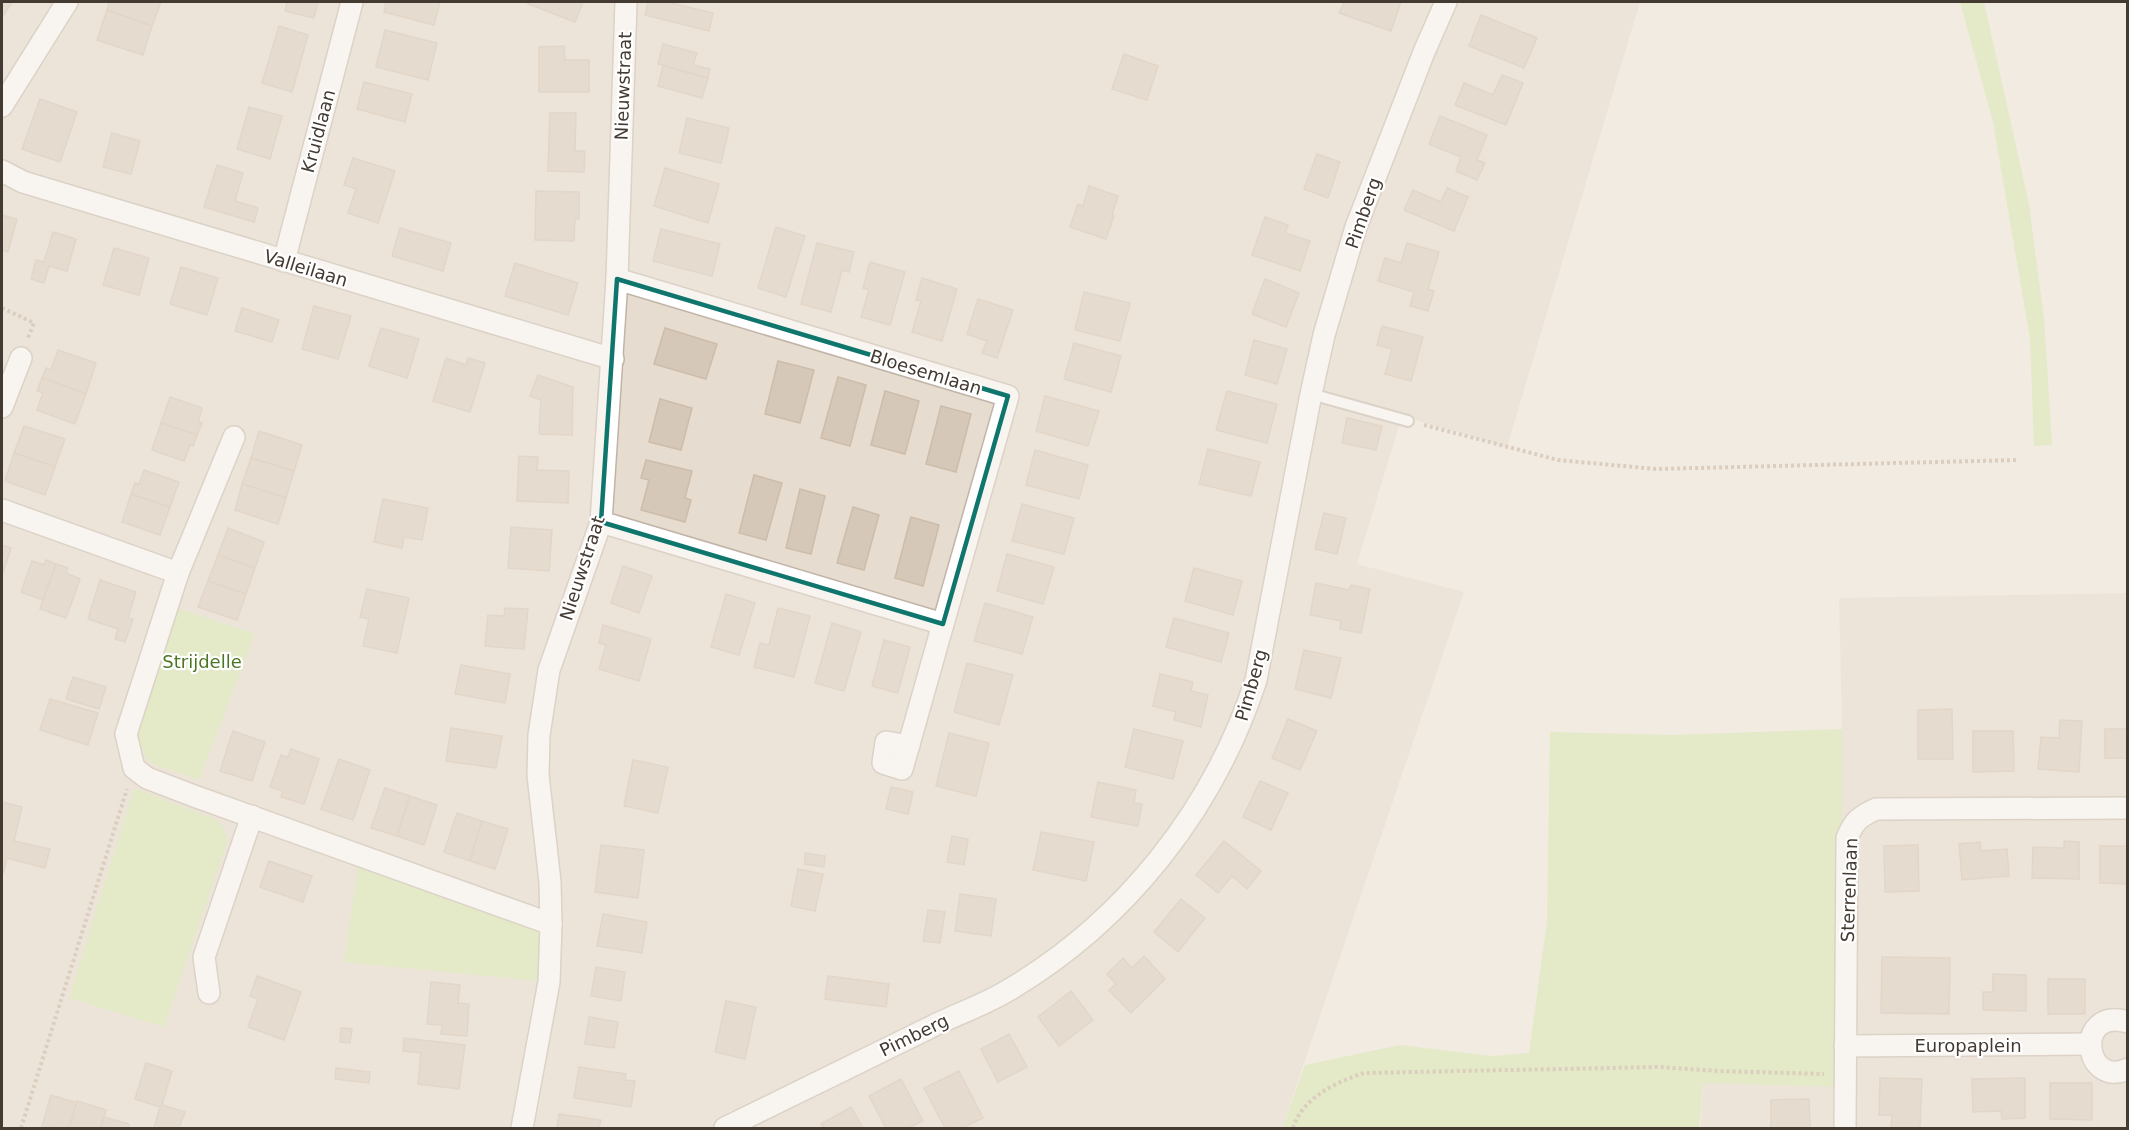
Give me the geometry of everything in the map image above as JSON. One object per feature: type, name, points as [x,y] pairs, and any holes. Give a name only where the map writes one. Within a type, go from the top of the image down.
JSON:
[{"type":"street","points":[[2,106],[67,2]]},
{"type":"street","name":"Kruidlaan","points":[[284,261],[352,2]]},
{"type":"street","name":"Nieuwstraat","points":[[522,1128],[549,982],[550,882],[538,775],[539,735],[549,670],[601,522],[617,279],[626,2]]},
{"type":"street","name":"Pimberg","points":[[726,1128],[1006,992],[1059,956],[1117,906],[1162,857],[1192,815],[1225,759],[1256,680],[1324,335],[1356,227],[1424,52],[1446,2]]},
{"type":"street","name":"Valleilaan","points":[[2,171],[23,182],[613,359]]},
{"type":"street","name":"Bloesemlaan","points":[[617,279],[1008,396],[943,624],[902,769],[883,763],[886,742],[909,746]]},
{"type":"street","points":[[2,407],[21,358]]},
{"type":"street","points":[[234,436],[178,573],[126,734],[134,768],[147,778],[551,924]]},
{"type":"street","points":[[2,510],[178,573]]},
{"type":"street","points":[[601,522],[943,624]]},
{"type":"street","name":"Sterrenlaan","points":[[1845,1128],[1848,838],[1853,824],[1863,815],[1876,809],[2127,808]]},
{"type":"street","points":[[209,993],[204,957],[252,816]]},
{"type":"street","points":[[2127,1022],[2119,1020],[2104,1022],[2092,1035],[2090,1044],[2090,1052],[2100,1067],[2115,1072],[2127,1069]]},
{"type":"street","name":"Europaplein","points":[[1845,1046],[2090,1044]]},
{"type":"lane","points":[[1311,394],[1408,421]]},
{"type":"path","points":[[2,308],[34,323],[21,358]]},
{"type":"path","points":[[1408,421],[1558,460],[1656,469],[2018,460]]},
{"type":"path","points":[[21,1128],[134,768]]},
{"type":"path","points":[[1293,1128],[1295,1120],[1309,1102],[1346,1079],[1364,1073],[1659,1066],[1718,1071],[1845,1075]]},
{"type":"highlighted area","points":[[617,279],[1008,396],[943,624],[601,522]]},
{"type":"shaded area","points":[[2,2],[1640,2],[1507,447],[1402,416],[1357,564],[1464,592],[1282,1128],[2,1128]]},
{"type":"shaded area","points":[[2127,593],[2127,1128],[1700,1128],[1703,1083],[1842,1086],[1842,729],[1839,598]]},
{"type":"green space","points":[[1960,2],[1984,2],[2029,204],[2044,319],[2052,445],[2034,446],[2030,339],[1993,122]]},
{"type":"green space","name":"Strijdelle","points":[[177,608],[255,634],[199,780],[148,762],[136,733]]},
{"type":"green space","points":[[1842,729],[1842,1087],[1703,1083],[1699,1128],[1282,1128],[1305,1065],[1400,1045],[1491,1056],[1529,1053],[1547,921],[1550,732],[1673,735]]},
{"type":"green space","points":[[134,788],[217,820],[223,827],[228,840],[164,1027],[69,998]]},
{"type":"green space","points":[[358,866],[535,930],[541,936],[538,981],[344,962]]},
{"type":"building","points":[[2,2],[12,2],[4,15],[2,13]]},
{"type":"building","points":[[109,2],[161,2],[152,26],[107,10]]},
{"type":"building","points":[[287,2],[318,2],[314,18],[285,11]]},
{"type":"building","points":[[386,2],[440,2],[434,25],[384,12]]},
{"type":"building","points":[[528,2],[583,2],[575,22],[528,4]]},
{"type":"building","points":[[648,2],[667,2],[713,13],[709,31],[645,15]]},
{"type":"building","points":[[1344,2],[1401,2],[1391,31],[1339,13]]},
{"type":"building","points":[[107,10],[152,26],[143,55],[97,40]]},
{"type":"building","points":[[1481,15],[1537,38],[1524,68],[1469,46]]},
{"type":"building","points":[[279,26],[308,35],[292,92],[262,83]]},
{"type":"building","points":[[385,30],[437,43],[428,80],[376,67]]},
{"type":"building","points":[[663,44],[697,53],[693,65],[710,69],[708,78],[658,64]]},
{"type":"building","points":[[564,46],[565,60],[589,60],[589,92],[539,92],[539,47]]},
{"type":"building","points":[[1124,54],[1158,66],[1147,100],[1112,89]]},
{"type":"building","points":[[663,66],[708,78],[702,98],[658,86]]},
{"type":"building","points":[[1502,75],[1523,83],[1506,125],[1455,105],[1464,83],[1493,95]]},
{"type":"building","points":[[364,82],[412,94],[405,122],[357,109]]},
{"type":"building","points":[[40,99],[77,112],[60,162],[22,149]]},
{"type":"building","points":[[249,107],[282,116],[270,159],[237,149]]},
{"type":"building","points":[[550,113],[576,113],[575,151],[585,151],[584,172],[548,171]]},
{"type":"building","points":[[1440,116],[1487,135],[1477,160],[1485,163],[1477,180],[1456,171],[1461,157],[1429,144]]},
{"type":"building","points":[[687,118],[729,128],[721,163],[679,153]]},
{"type":"building","points":[[112,133],[140,141],[131,174],[103,167]]},
{"type":"building","points":[[1317,154],[1340,162],[1328,198],[1304,189]]},
{"type":"building","points":[[353,158],[395,171],[378,223],[348,213],[356,189],[344,185]]},
{"type":"building","points":[[217,165],[243,173],[235,201],[258,208],[254,222],[204,207]]},
{"type":"building","points":[[665,168],[719,184],[708,223],[654,206]]},
{"type":"building","points":[[1089,186],[1118,196],[1106,239],[1070,227],[1078,204],[1083,206]]},
{"type":"building","points":[[1447,188],[1468,197],[1454,231],[1404,210],[1413,190],[1441,202]]},
{"type":"building","points":[[536,191],[579,192],[579,219],[575,219],[574,241],[535,240]]},
{"type":"building","points":[[2,215],[17,219],[8,252],[2,250]]},
{"type":"building","points":[[1265,217],[1288,225],[1285,233],[1310,241],[1300,271],[1252,255]]},
{"type":"building","points":[[776,227],[805,236],[786,297],[758,288]]},
{"type":"building","points":[[400,228],[451,243],[443,271],[392,256]]},
{"type":"building","points":[[661,229],[720,244],[712,276],[653,261]]},
{"type":"building","points":[[53,232],[76,239],[67,271],[49,266],[44,283],[31,279],[36,260],[44,262]]},
{"type":"building","points":[[817,243],[854,252],[849,272],[842,270],[831,312],[801,304]]},
{"type":"building","points":[[1407,243],[1439,252],[1428,289],[1434,291],[1428,311],[1410,306],[1414,292],[1378,281],[1385,258],[1401,263]]},
{"type":"building","points":[[114,248],[149,258],[139,295],[103,285]]},
{"type":"building","points":[[870,262],[905,272],[890,325],[861,317],[869,290],[863,288]]},
{"type":"building","points":[[515,263],[578,283],[568,315],[505,296]]},
{"type":"building","points":[[181,267],[218,278],[207,315],[170,304]]},
{"type":"building","points":[[922,278],[957,289],[942,341],[912,332],[921,301],[916,300]]},
{"type":"building","points":[[1265,279],[1299,293],[1286,327],[1252,314]]},
{"type":"building","points":[[1084,292],[1130,303],[1120,341],[1075,330]]},
{"type":"building","points":[[978,299],[1013,310],[997,358],[982,353],[987,341],[967,334]]},
{"type":"building","points":[[314,306],[351,316],[338,359],[302,349]]},
{"type":"building","points":[[242,308],[279,320],[272,342],[235,331]]},
{"type":"building","points":[[1382,326],[1423,337],[1411,381],[1385,374],[1392,349],[1377,345]]},
{"type":"building","points":[[381,328],[419,339],[407,378],[369,366]]},
{"type":"building","points":[[665,328],[717,344],[706,379],[654,364]]},
{"type":"building","points":[[1254,340],[1287,349],[1277,384],[1245,375]]},
{"type":"building","points":[[1074,343],[1121,356],[1111,392],[1064,379]]},
{"type":"building","points":[[58,350],[96,363],[86,394],[42,378],[46,368],[51,370]]},
{"type":"building","points":[[446,358],[466,365],[468,358],[485,363],[470,412],[433,401]]},
{"type":"building","points":[[778,361],[814,370],[800,423],[765,414]]},
{"type":"building","points":[[538,375],[573,387],[572,435],[539,434],[541,400],[530,396]]},
{"type":"building","points":[[838,377],[866,385],[850,446],[821,438]]},
{"type":"building","points":[[42,378],[86,394],[75,424],[37,410],[43,393],[37,391]]},
{"type":"building","points":[[885,391],[919,401],[905,454],[871,445]]},
{"type":"building","points":[[1227,391],[1277,404],[1267,443],[1216,430]]},
{"type":"building","points":[[1045,396],[1099,411],[1088,446],[1036,431]]},
{"type":"building","points":[[170,397],[202,408],[198,422],[202,423],[197,435],[161,423]]},
{"type":"building","points":[[660,399],[692,408],[681,450],[649,442]]},
{"type":"building","points":[[941,406],[971,414],[956,472],[926,464]]},
{"type":"building","points":[[1347,418],[1382,426],[1376,450],[1342,443]]},
{"type":"building","points":[[161,423],[197,435],[184,461],[152,450]]},
{"type":"building","points":[[24,426],[65,439],[55,467],[14,453]]},
{"type":"building","points":[[259,431],[302,445],[294,471],[251,458]]},
{"type":"building","points":[[1208,449],[1260,462],[1251,496],[1199,484]]},
{"type":"building","points":[[1035,450],[1088,465],[1079,499],[1026,485]]},
{"type":"building","points":[[14,453],[55,467],[45,495],[5,481]]},
{"type":"building","points":[[519,456],[538,457],[537,470],[569,471],[568,503],[517,501]]},
{"type":"building","points":[[251,458],[294,471],[286,498],[242,484]]},
{"type":"building","points":[[646,460],[692,471],[685,498],[691,500],[685,522],[641,510],[649,480],[641,478]]},
{"type":"building","points":[[144,470],[179,482],[170,507],[131,494],[135,483],[139,484]]},
{"type":"building","points":[[754,475],[782,483],[766,540],[739,533]]},
{"type":"building","points":[[242,484],[286,498],[278,524],[235,510]]},
{"type":"building","points":[[800,489],[825,496],[811,554],[786,548]]},
{"type":"building","points":[[131,494],[170,507],[160,535],[122,522]]},
{"type":"building","points":[[383,499],[428,508],[422,540],[404,537],[402,548],[374,542]]},
{"type":"building","points":[[1022,504],[1074,518],[1064,554],[1012,541]]},
{"type":"building","points":[[853,507],[879,515],[864,570],[837,563]]},
{"type":"building","points":[[1324,513],[1346,518],[1337,554],[1315,549]]},
{"type":"building","points":[[911,517],[939,525],[923,586],[895,578]]},
{"type":"building","points":[[511,527],[552,530],[549,571],[508,568]]},
{"type":"building","points":[[228,528],[264,542],[255,568],[218,555]]},
{"type":"building","points":[[2,545],[11,548],[2,576]]},
{"type":"building","points":[[1007,554],[1054,567],[1043,604],[997,591]]},
{"type":"building","points":[[218,555],[255,568],[246,594],[208,581]]},
{"type":"building","points":[[46,560],[56,564],[43,600],[21,592],[32,561],[44,565]]},
{"type":"building","points":[[56,564],[68,568],[66,573],[80,579],[66,618],[40,609]]},
{"type":"building","points":[[623,566],[652,576],[639,613],[611,603]]},
{"type":"building","points":[[1194,568],[1242,581],[1233,615],[1185,601]]},
{"type":"building","points":[[100,580],[136,592],[128,618],[133,619],[125,642],[115,639],[118,629],[88,619]]},
{"type":"building","points":[[208,581],[246,594],[237,620],[198,607]]},
{"type":"building","points":[[1316,583],[1349,590],[1351,585],[1370,589],[1361,633],[1340,629],[1341,621],[1310,615]]},
{"type":"building","points":[[367,589],[409,598],[397,653],[363,646],[369,619],[360,617]]},
{"type":"building","points":[[726,594],[755,603],[739,655],[711,647]]},
{"type":"building","points":[[985,603],[1033,617],[1022,654],[974,641]]},
{"type":"building","points":[[505,608],[528,609],[524,649],[485,646],[488,615],[504,616]]},
{"type":"building","points":[[778,608],[810,616],[794,677],[754,667],[760,643],[769,645]]},
{"type":"building","points":[[1174,618],[1229,633],[1221,662],[1166,647]]},
{"type":"building","points":[[832,623],[861,632],[844,691],[815,683]]},
{"type":"building","points":[[603,625],[651,639],[639,681],[599,669],[606,645],[599,643]]},
{"type":"building","points":[[884,640],[910,647],[898,693],[872,686]]},
{"type":"building","points":[[1304,650],[1341,658],[1331,698],[1295,689]]},
{"type":"building","points":[[967,663],[1013,675],[999,725],[954,712]]},
{"type":"building","points":[[461,665],[510,674],[505,703],[455,694]]},
{"type":"building","points":[[1160,674],[1193,682],[1191,691],[1208,695],[1201,727],[1174,720],[1176,712],[1153,706]]},
{"type":"building","points":[[73,677],[106,687],[99,709],[66,699]]},
{"type":"building","points":[[50,699],[98,713],[88,745],[40,730]]},
{"type":"building","points":[[1952,709],[1953,759],[1918,759],[1918,710]]},
{"type":"building","points":[[1288,719],[1317,731],[1300,770],[1272,758]]},
{"type":"building","points":[[2060,720],[2082,721],[2079,772],[2038,769],[2041,737],[2059,738]]},
{"type":"building","points":[[451,728],[502,736],[496,768],[446,761]]},
{"type":"building","points":[[1134,729],[1183,741],[1173,779],[1125,767]]},
{"type":"building","points":[[2105,729],[2128,729],[2128,758],[2105,758]]},
{"type":"building","points":[[233,731],[265,742],[252,781],[220,771]]},
{"type":"building","points":[[1973,731],[2013,731],[2014,771],[1973,772]]},
{"type":"building","points":[[949,733],[989,743],[976,796],[936,786]]},
{"type":"building","points":[[291,749],[319,759],[304,804],[281,797],[283,791],[270,787],[281,755],[288,757]]},
{"type":"building","points":[[339,759],[370,770],[353,820],[321,809]]},
{"type":"building","points":[[633,760],[668,767],[658,813],[624,806]]},
{"type":"building","points":[[1260,781],[1288,793],[1271,830],[1243,817]]},
{"type":"building","points":[[1098,782],[1136,790],[1134,803],[1142,804],[1138,826],[1091,817]]},
{"type":"building","points":[[891,787],[913,792],[908,814],[886,809]]},
{"type":"building","points":[[385,788],[410,796],[397,836],[371,828]]},
{"type":"building","points":[[410,796],[437,805],[424,845],[397,836]]},
{"type":"building","points":[[2,802],[22,807],[14,841],[50,849],[45,868],[7,858],[4,872],[2,872]]},
{"type":"building","points":[[457,813],[482,821],[470,861],[444,852]]},
{"type":"building","points":[[482,821],[508,829],[495,869],[470,861]]},
{"type":"building","points":[[1041,832],[1094,842],[1086,881],[1033,870]]},
{"type":"building","points":[[952,836],[968,839],[964,865],[947,862]]},
{"type":"building","points":[[1224,841],[1261,871],[1247,889],[1232,876],[1218,893],[1196,875]]},
{"type":"building","points":[[2064,841],[2079,842],[2079,879],[2032,878],[2033,847],[2064,848]]},
{"type":"building","points":[[1980,842],[1981,851],[2007,849],[2009,876],[1962,880],[1959,844]]},
{"type":"building","points":[[601,845],[644,850],[638,898],[595,892]]},
{"type":"building","points":[[1918,845],[1919,891],[1885,892],[1884,846]]},
{"type":"building","points":[[2100,846],[2128,846],[2128,884],[2100,883]]},
{"type":"building","points":[[805,853],[825,856],[824,867],[805,864]]},
{"type":"building","points":[[269,861],[312,876],[303,902],[260,887]]},
{"type":"building","points":[[798,869],[823,874],[815,911],[791,906]]},
{"type":"building","points":[[960,894],[996,899],[991,936],[955,931]]},
{"type":"building","points":[[1181,899],[1205,918],[1178,952],[1154,932]]},
{"type":"building","points":[[928,910],[945,912],[940,943],[923,941]]},
{"type":"building","points":[[603,914],[647,922],[642,953],[597,946]]},
{"type":"building","points":[[1144,956],[1165,979],[1131,1013],[1109,990],[1116,984],[1107,974],[1123,958],[1132,968]]},
{"type":"building","points":[[1882,957],[1950,958],[1949,1014],[1881,1013]]},
{"type":"building","points":[[596,967],[625,972],[621,1001],[591,996]]},
{"type":"building","points":[[1993,974],[2026,975],[2026,1011],[1983,1010],[1983,992],[1993,992]]},
{"type":"building","points":[[257,976],[301,992],[284,1040],[248,1027],[258,999],[250,996]]},
{"type":"building","points":[[828,976],[889,984],[886,1007],[825,999]]},
{"type":"building","points":[[2048,979],[2085,979],[2085,1014],[2048,1014]]},
{"type":"building","points":[[431,982],[460,985],[458,1003],[469,1004],[467,1036],[441,1034],[442,1025],[427,1024]]},
{"type":"building","points":[[1071,991],[1093,1020],[1059,1046],[1038,1017]]},
{"type":"building","points":[[726,1001],[756,1007],[745,1059],[715,1052]]},
{"type":"building","points":[[589,1017],[618,1022],[614,1048],[585,1044]]},
{"type":"building","points":[[341,1028],[352,1029],[350,1043],[340,1042]]},
{"type":"building","points":[[1009,1034],[1027,1067],[998,1082],[981,1049]]},
{"type":"building","points":[[404,1038],[465,1045],[459,1089],[418,1084],[421,1053],[403,1051]]},
{"type":"building","points":[[146,1063],[172,1071],[162,1105],[185,1112],[179,1128],[154,1128],[160,1107],[135,1099]]},
{"type":"building","points":[[579,1067],[626,1074],[625,1080],[635,1081],[631,1107],[574,1098]]},
{"type":"building","points":[[336,1068],[370,1072],[369,1083],[335,1079]]},
{"type":"building","points":[[959,1071],[983,1118],[962,1128],[945,1128],[924,1088]]},
{"type":"building","points":[[1880,1078],[1922,1079],[1920,1128],[1891,1128],[1892,1115],[1879,1115]]},
{"type":"building","points":[[2025,1078],[2025,1118],[2002,1119],[2001,1111],[1973,1112],[1972,1079]]},
{"type":"building","points":[[901,1079],[923,1121],[908,1128],[886,1128],[869,1096]]},
{"type":"building","points":[[2050,1083],[2092,1083],[2092,1120],[2050,1119]]},
{"type":"building","points":[[51,1095],[77,1103],[69,1128],[42,1127]]},
{"type":"building","points":[[1809,1099],[1810,1128],[1771,1128],[1771,1100]]},
{"type":"building","points":[[77,1101],[106,1110],[101,1128],[69,1128]]},
{"type":"building","points":[[851,1107],[863,1128],[824,1128],[821,1124]]},
{"type":"building","points":[[559,1114],[601,1120],[599,1128],[557,1128]]},
{"type":"building","points":[[104,1117],[129,1124],[128,1128],[101,1128]]}]
